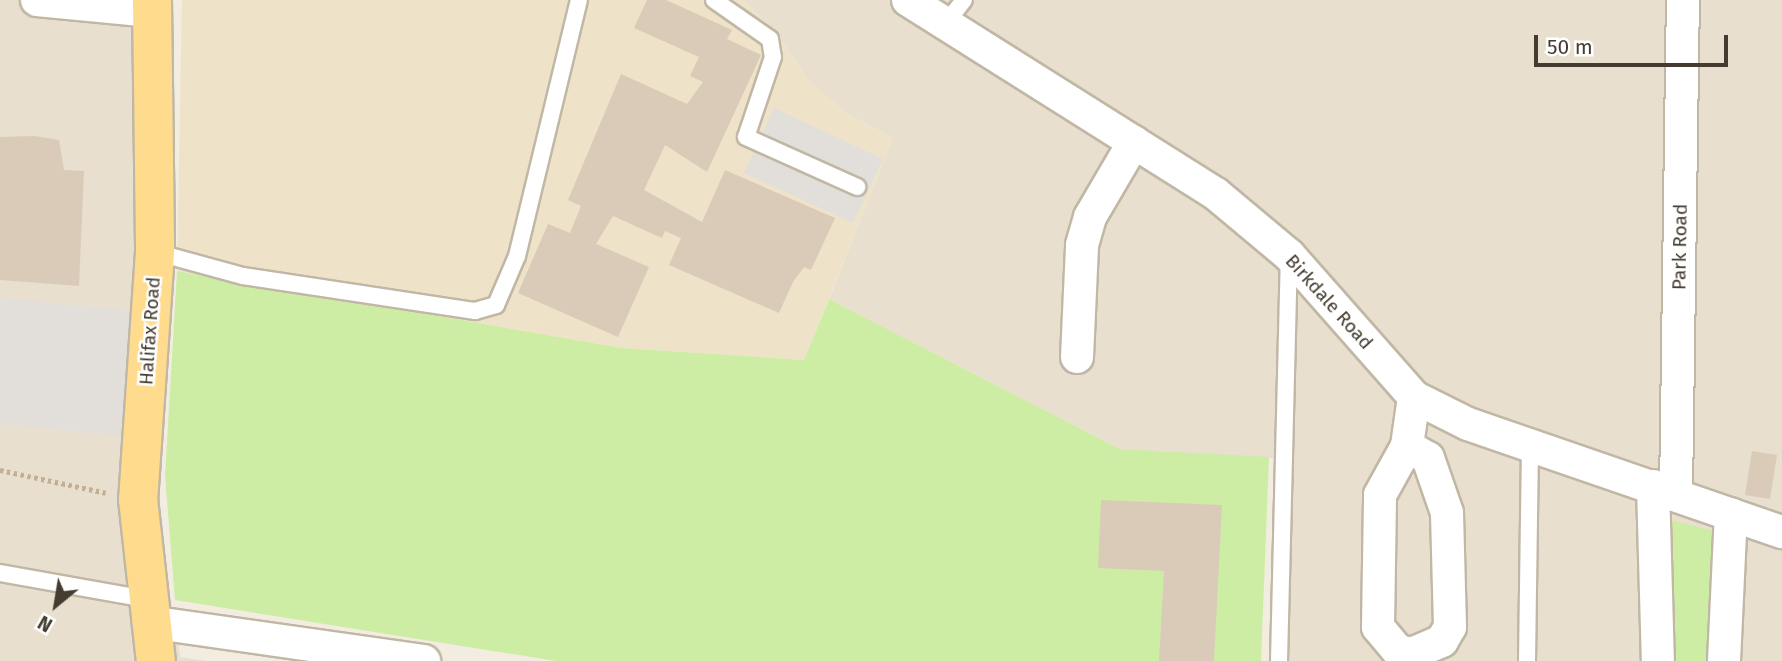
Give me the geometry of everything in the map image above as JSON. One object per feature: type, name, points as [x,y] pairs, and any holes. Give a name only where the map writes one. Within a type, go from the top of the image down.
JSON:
[{"type":"main road","name":"Halifax Road","points":[[152,6],[155,252],[138,499],[148,610],[156,661]]},
{"type":"street","points":[[37,0],[152,6]]},
{"type":"street","name":"Birkdale Road","points":[[908,0],[955,12],[1134,142],[1216,194],[1289,255],[1414,397],[1530,446],[1782,532]]},
{"type":"street","name":"Park Road","points":[[1658,661],[1683,0]]},
{"type":"street","points":[[1077,357],[1082,245],[1090,217],[1134,142]]},
{"type":"street","points":[[1407,446],[1428,458],[1447,513],[1450,627],[1443,641],[1412,654],[1398,651],[1378,627],[1380,495],[1407,446],[1414,397]]},
{"type":"street","points":[[1724,661],[1731,514]]},
{"type":"street","points":[[148,610],[424,661]]},
{"type":"lane","points":[[155,252],[243,276],[475,311],[496,305],[517,256],[579,0]]},
{"type":"lane","points":[[714,0],[770,39],[773,57],[746,137],[857,187]]},
{"type":"lane","points":[[1279,661],[1289,255]]},
{"type":"lane","points":[[1527,661],[1530,446]]},
{"type":"lane","points":[[0,573],[148,610]]},
{"type":"path","points":[[0,470],[138,499]]},
{"type":"shaded area","points":[[0,0],[151,0],[138,499],[176,620],[180,657],[207,661],[0,661]]},
{"type":"shaded area","points":[[182,0],[743,0],[778,35],[810,82],[846,113],[893,138],[804,360],[622,348],[177,271]]},
{"type":"shaded area","points":[[743,0],[1782,0],[1782,661],[1279,661],[1284,459],[1120,449],[829,299],[893,138],[846,113],[810,82],[778,35]]},
{"type":"shaded area","points":[[774,108],[883,159],[853,223],[744,173]]},
{"type":"shaded area","points":[[0,298],[134,311],[122,436],[0,424]]},
{"type":"green space","points":[[177,271],[622,348],[804,360],[829,299],[1120,449],[1269,457],[1261,661],[556,661],[175,600],[165,476]]},
{"type":"green space","points":[[1664,518],[1721,533],[1716,661],[1667,661]]},
{"type":"building","points":[[647,0],[666,0],[732,30],[727,39],[761,55],[707,172],[665,145],[644,190],[702,222],[725,170],[835,218],[811,270],[804,267],[793,282],[779,313],[669,265],[681,238],[665,231],[662,238],[613,216],[596,244],[649,267],[618,337],[518,293],[548,224],[570,233],[581,206],[568,200],[621,74],[687,104],[703,82],[690,76],[699,57],[634,28]]},
{"type":"building","points":[[35,136],[59,140],[64,170],[84,171],[79,286],[0,280],[0,137]]},
{"type":"building","points":[[1752,451],[1777,455],[1770,499],[1745,495]]},
{"type":"building","points":[[1101,500],[1222,505],[1214,661],[1159,661],[1164,571],[1098,568]]}]
